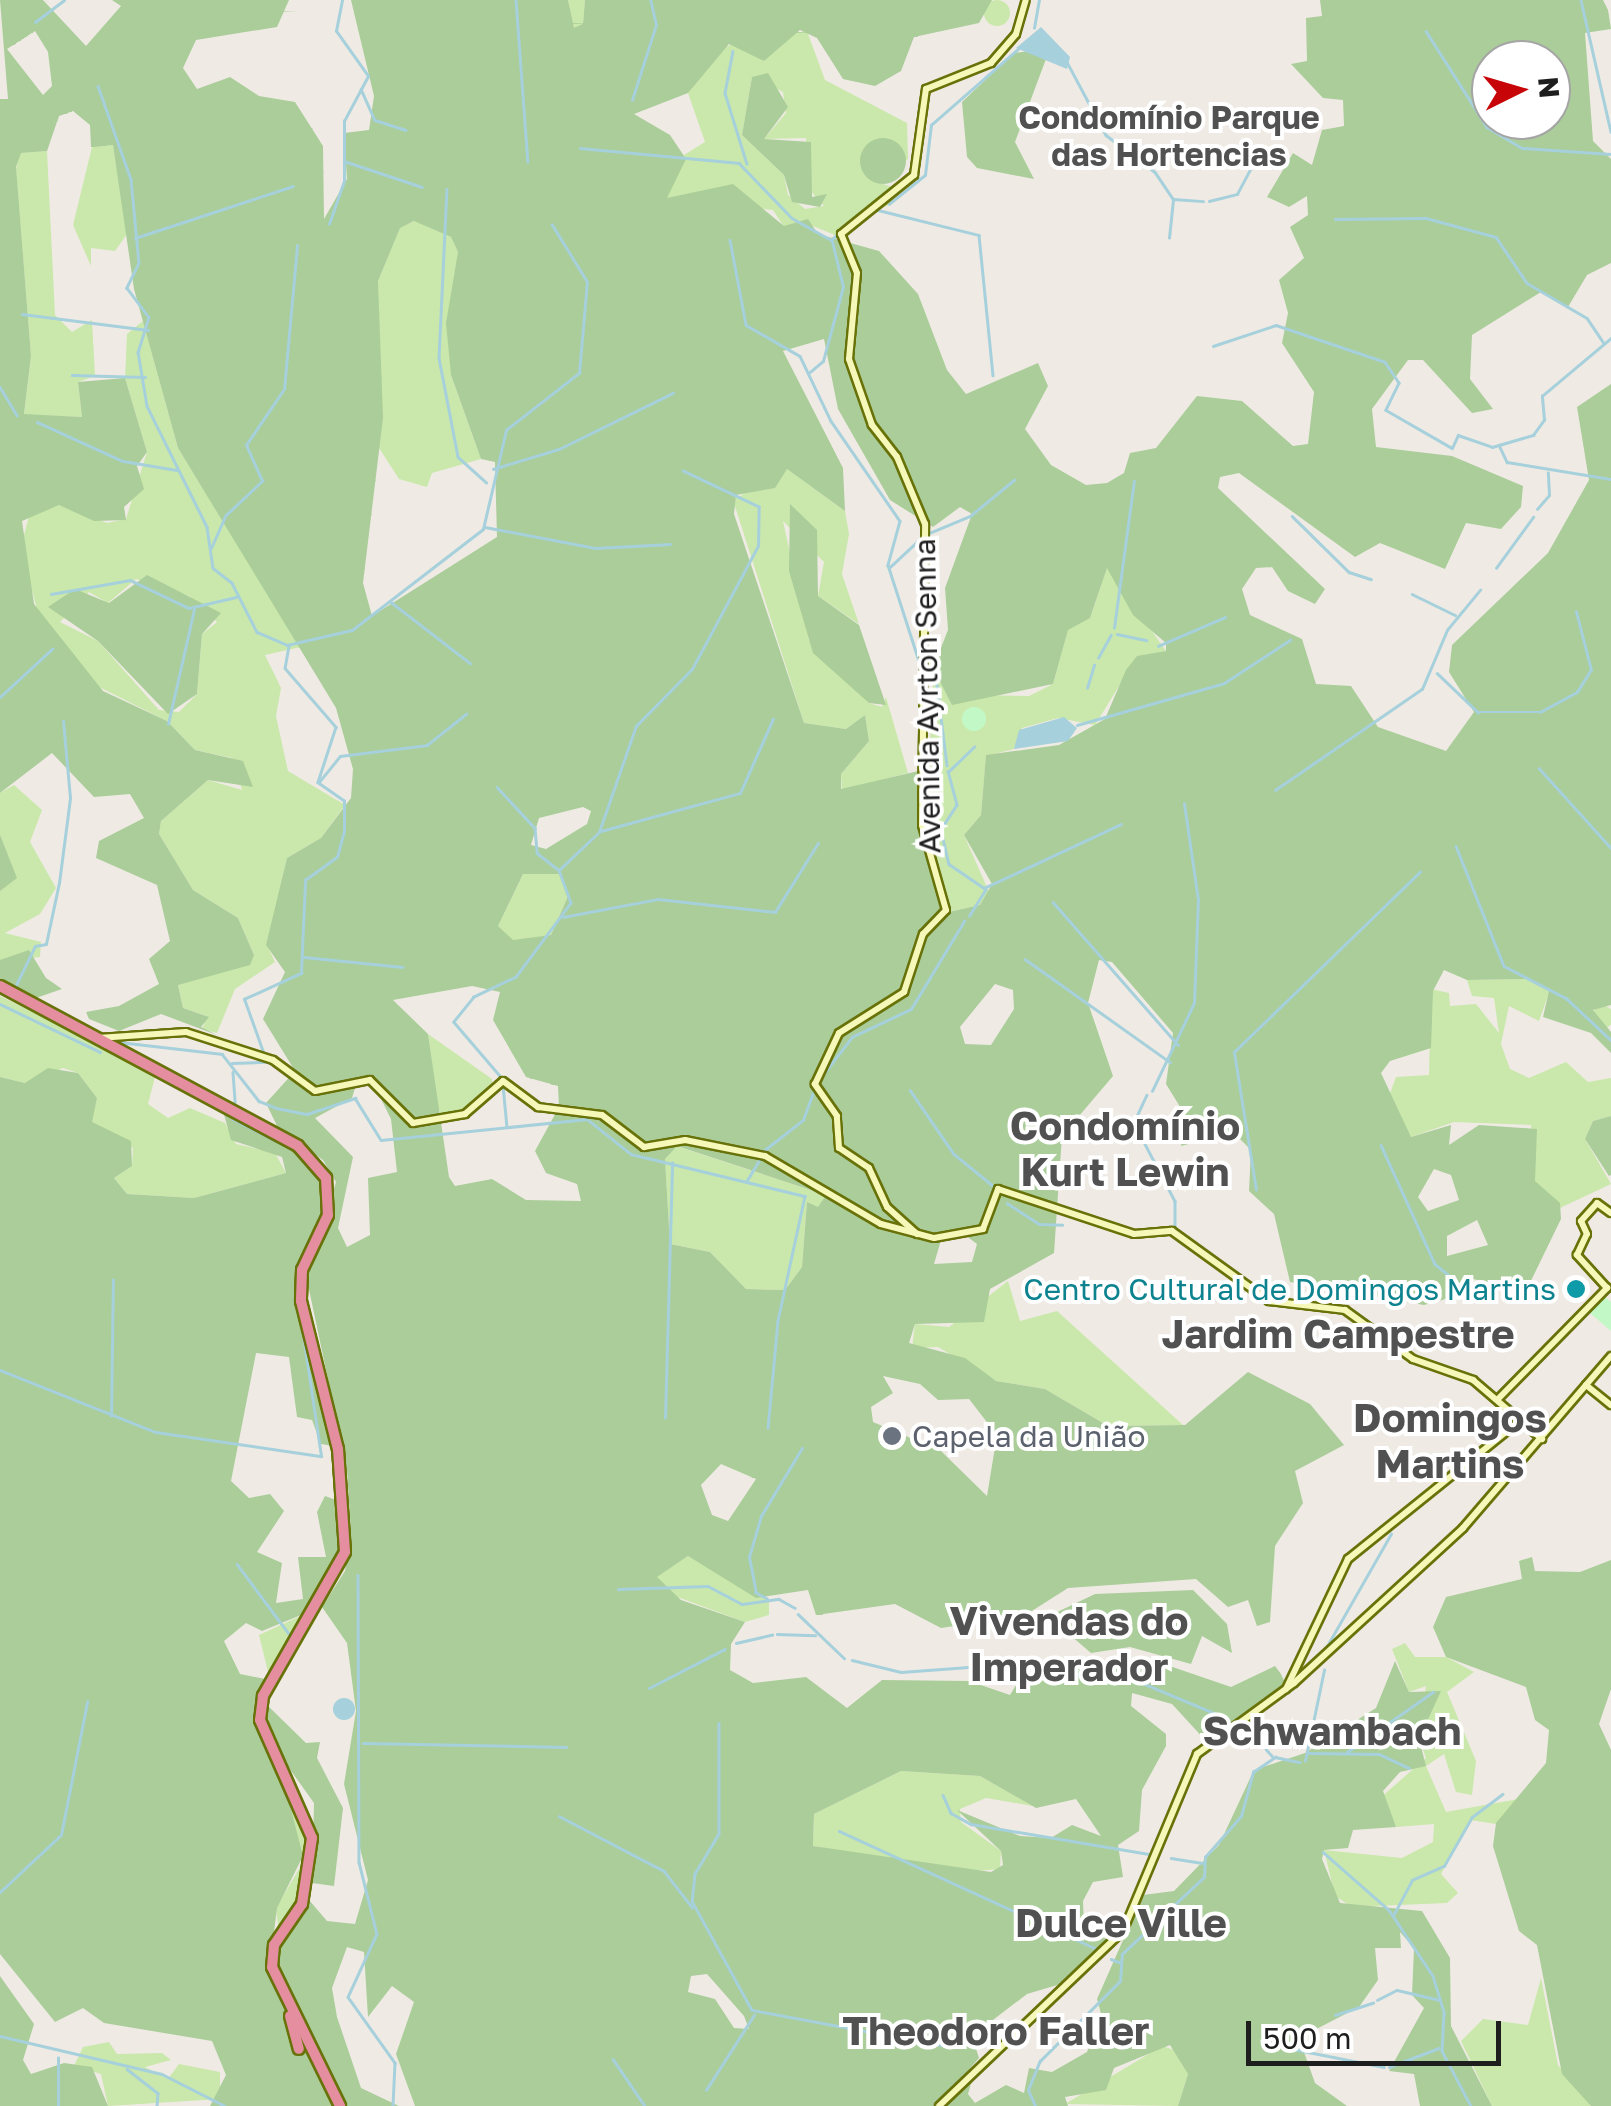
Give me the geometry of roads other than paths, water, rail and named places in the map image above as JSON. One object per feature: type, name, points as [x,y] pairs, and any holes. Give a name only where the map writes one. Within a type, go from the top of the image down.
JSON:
[{"type":"highway","points":[[0,986],[298,1146],[328,1188],[301,1301],[338,1449],[345,1552],[260,1708],[264,1742],[300,1793],[312,1838],[302,1904],[271,1956],[289,2005],[340,2106]]},
{"type":"highway","points":[[289,2005],[299,2049]]},
{"type":"main road","name":"Avenida Ayrton Senna","points":[[917,1234],[887,1207],[869,1168],[839,1148],[837,1116],[815,1084],[839,1033],[901,996],[923,934],[946,910],[922,826],[926,524],[898,457],[872,426],[848,355],[857,273],[840,234],[914,175],[926,89],[991,63],[1016,34],[1026,0]]},
{"type":"main road","points":[[94,1039],[186,1032],[273,1060],[316,1091],[370,1080],[413,1123],[465,1114],[503,1081],[538,1108],[602,1115],[638,1145],[685,1140],[765,1156],[881,1224],[917,1234],[978,1234],[998,1189],[1134,1234],[1172,1231],[1269,1301],[1345,1310],[1413,1359],[1460,1375],[1498,1399],[1542,1438]]},
{"type":"main road","points":[[116,1050],[118,1036]]},
{"type":"main road","points":[[1498,1399],[1606,1288],[1577,1258],[1583,1218],[1596,1204],[1611,1213]]},
{"type":"main road","points":[[939,2106],[1116,1940],[1197,1754],[1286,1690],[1463,1528],[1611,1356]]},
{"type":"main road","points":[[1586,1385],[1611,1405]]},
{"type":"main road","points":[[1286,1690],[1348,1560],[1520,1420]]},
{"type":"main road","points":[[1294,1667],[1307,1672]]},
{"type":"water","points":[[1041,27],[1070,57],[1067,69],[1016,48]]},
{"type":"water","points":[[1064,717],[1077,728],[1068,741],[1014,749],[1019,730]]},
{"type":"water","points":[[344,1698],[352,1701],[352,1717],[344,1720],[336,1717],[333,1709],[336,1701]]},
{"type":"waterway","points":[[35,22],[64,0]]},
{"type":"waterway","points":[[329,224],[344,181],[344,121],[368,76],[336,31],[342,0]]},
{"type":"waterway","points":[[516,0],[528,162]]},
{"type":"waterway","points":[[632,100],[656,25],[650,0]]},
{"type":"waterway","points":[[1034,28],[1039,0]]},
{"type":"waterway","points":[[1581,0],[1611,132]]},
{"type":"waterway","points":[[1426,31],[1487,127],[1522,148],[1611,154]]},
{"type":"waterway","points":[[889,204],[925,175],[931,125],[1020,47]]},
{"type":"waterway","points":[[733,51],[725,93],[747,164]]},
{"type":"waterway","points":[[1067,62],[1106,135],[1155,172],[1173,199],[1203,201]]},
{"type":"waterway","points":[[98,86],[131,179],[139,263],[127,288],[149,317],[138,352],[147,406],[207,527],[213,568],[232,583],[257,632],[287,645]]},
{"type":"waterway","points":[[361,89],[375,120],[405,130]]},
{"type":"waterway","points":[[580,148],[739,163],[792,218],[831,240]]},
{"type":"waterway","points":[[1209,201],[1237,194],[1255,160]]},
{"type":"waterway","points":[[344,161],[422,187]]},
{"type":"waterway","points":[[135,238],[293,186]]},
{"type":"waterway","points":[[447,189],[439,358],[458,457],[486,482]]},
{"type":"waterway","points":[[1169,238],[1173,200]]},
{"type":"waterway","points":[[832,239],[874,203]]},
{"type":"waterway","points":[[878,210],[979,235],[993,375]]},
{"type":"waterway","points":[[1335,219],[1426,218],[1496,237],[1527,283],[1587,318],[1603,342]]},
{"type":"waterway","points":[[287,645],[352,630],[483,529],[506,430],[579,373],[587,282],[552,225]]},
{"type":"waterway","points":[[730,240],[746,325],[800,356],[831,421],[900,521],[888,565],[920,664]]},
{"type":"waterway","points":[[810,372],[823,361],[843,287],[832,242]]},
{"type":"waterway","points":[[211,548],[226,515],[262,481],[246,445],[284,389],[297,246]]},
{"type":"waterway","points":[[22,314],[148,330]]},
{"type":"waterway","points":[[1213,346],[1276,325],[1385,362],[1399,383],[1386,410],[1452,448],[1458,435],[1492,447],[1533,435],[1544,420],[1542,396],[1611,338]]},
{"type":"waterway","points":[[72,375],[145,377]]},
{"type":"waterway","points":[[0,387],[17,415]]},
{"type":"waterway","points":[[493,469],[559,449],[673,393]]},
{"type":"waterway","points":[[37,422],[123,461],[176,470]]},
{"type":"waterway","points":[[1500,447],[1507,462],[1611,479]]},
{"type":"waterway","points":[[559,870],[599,832],[636,726],[692,669],[758,546],[759,507],[683,471]]},
{"type":"waterway","points":[[1537,509],[1549,495],[1548,473]]},
{"type":"waterway","points":[[927,534],[970,516],[1014,480]]},
{"type":"waterway","points":[[1114,628],[1134,481]]},
{"type":"waterway","points":[[1292,516],[1349,572],[1371,579]]},
{"type":"waterway","points":[[1496,568],[1533,517]]},
{"type":"waterway","points":[[485,527],[595,548],[670,544]]},
{"type":"waterway","points":[[890,567],[921,538]]},
{"type":"waterway","points":[[51,594],[130,580],[189,608],[236,597]]},
{"type":"waterway","points":[[1275,790],[1422,689],[1447,630],[1480,590]]},
{"type":"waterway","points":[[1412,594],[1455,615]]},
{"type":"waterway","points":[[391,602],[470,663]]},
{"type":"waterway","points":[[168,724],[194,610]]},
{"type":"waterway","points":[[1437,673],[1478,712],[1540,712],[1577,692],[1591,670],[1576,612]]},
{"type":"waterway","points":[[1158,646],[1225,617]]},
{"type":"waterway","points":[[1117,634],[1146,640]]},
{"type":"waterway","points":[[1098,658],[1111,635]]},
{"type":"waterway","points":[[1077,725],[1224,683],[1290,640]]},
{"type":"waterway","points":[[289,646],[285,668],[336,727],[318,782]]},
{"type":"waterway","points":[[0,697],[52,649]]},
{"type":"waterway","points":[[1087,688],[1094,665]]},
{"type":"waterway","points":[[927,673],[936,677],[947,765]]},
{"type":"waterway","points":[[319,782],[340,756],[427,745],[466,714]]},
{"type":"waterway","points":[[601,831],[740,793],[773,719]]},
{"type":"waterway","points":[[16,985],[35,946],[46,944],[59,883],[70,798],[63,721]]},
{"type":"waterway","points":[[949,771],[974,747]]},
{"type":"waterway","points":[[1539,768],[1611,848]]},
{"type":"waterway","points":[[948,771],[957,805],[941,830],[949,864],[984,888]]},
{"type":"waterway","points":[[263,1052],[244,999],[301,973],[305,880],[337,857],[344,831],[344,801],[318,783]]},
{"type":"waterway","points":[[497,787],[535,828],[537,853],[559,870],[571,903],[516,977],[474,997],[454,1022],[501,1077]]},
{"type":"waterway","points":[[1152,1091],[1194,1003],[1198,900],[1184,804]]},
{"type":"waterway","points":[[984,888],[1121,824]]},
{"type":"waterway","points":[[563,917],[658,899],[775,912],[818,843]]},
{"type":"waterway","points":[[1456,846],[1504,966],[1566,998],[1611,1040]]},
{"type":"waterway","points":[[1256,1190],[1234,1052],[1420,872]]},
{"type":"waterway","points":[[969,916],[985,890]]},
{"type":"waterway","points":[[1053,902],[1178,1045]]},
{"type":"waterway","points":[[822,1076],[852,1037],[911,1009],[964,921]]},
{"type":"waterway","points":[[304,957],[402,967]]},
{"type":"waterway","points":[[1025,959],[1170,1062]]},
{"type":"waterway","points":[[0,1004],[100,1052]]},
{"type":"waterway","points":[[119,1042],[222,1054],[259,1101],[276,1108],[307,1114],[355,1098],[381,1140],[587,1119],[631,1154],[805,1196],[778,1321],[768,1428]]},
{"type":"waterway","points":[[232,1063],[265,1062]]},
{"type":"waterway","points":[[233,1072],[235,1102]]},
{"type":"waterway","points":[[503,1085],[507,1127]]},
{"type":"waterway","points":[[910,1090],[954,1154],[992,1185]]},
{"type":"waterway","points":[[762,1152],[803,1120],[813,1092]]},
{"type":"waterway","points":[[1147,1095],[1134,1123],[1175,1201],[1175,1228]]},
{"type":"waterway","points":[[233,1119],[296,1151]]},
{"type":"waterway","points":[[1381,1145],[1435,1264],[1480,1301]]},
{"type":"waterway","points":[[746,1182],[759,1160]]},
{"type":"waterway","points":[[665,1418],[672,1163]]},
{"type":"waterway","points":[[1007,1203],[1039,1224],[1062,1225]]},
{"type":"waterway","points":[[297,1270],[323,1209]]},
{"type":"waterway","points":[[111,1416],[113,1280]]},
{"type":"waterway","points":[[0,1370],[156,1432],[321,1456],[301,1322]]},
{"type":"waterway","points":[[767,1599],[756,1593],[749,1557],[761,1516],[802,1448]]},
{"type":"waterway","points":[[1323,1653],[1391,1534]]},
{"type":"waterway","points":[[237,1564],[290,1635]]},
{"type":"waterway","points":[[358,1575],[359,1862],[377,1934],[348,1997],[395,2063],[393,2106]]},
{"type":"waterway","points":[[618,1589],[708,1586],[742,1604],[779,1599],[795,1608]]},
{"type":"waterway","points":[[798,1614],[844,1658]]},
{"type":"waterway","points":[[777,1634],[815,1635]]},
{"type":"waterway","points":[[736,1643],[772,1635]]},
{"type":"waterway","points":[[649,1688],[725,1649]]},
{"type":"waterway","points":[[852,1660],[901,1672],[1009,1664]]},
{"type":"waterway","points":[[1305,1761],[1324,1670]]},
{"type":"waterway","points":[[1036,1674],[1123,1675],[1228,1719]]},
{"type":"waterway","points":[[1347,1752],[1433,1692]]},
{"type":"waterway","points":[[0,1892],[61,1835],[87,1702]]},
{"type":"waterway","points":[[719,1723],[719,1834],[695,1874],[692,1901],[752,2010],[952,2047]]},
{"type":"waterway","points":[[363,1743],[566,1747]]},
{"type":"waterway","points":[[1266,1749],[1272,1756]]},
{"type":"waterway","points":[[1309,1753],[1379,1754],[1409,1768]]},
{"type":"waterway","points":[[1035,2106],[1028,2090],[1040,2061],[1120,1981],[1122,1954],[1204,1877],[1205,1857],[1241,1816],[1253,1772],[1275,1757],[1299,1762]]},
{"type":"waterway","points":[[1394,1914],[1412,1880],[1444,1866],[1472,1817],[1502,1794]]},
{"type":"waterway","points":[[943,1795],[951,1813],[971,1824],[1148,1854]]},
{"type":"waterway","points":[[559,1816],[664,1871],[692,1907]]},
{"type":"waterway","points":[[839,1831],[1099,1950]]},
{"type":"waterway","points":[[1323,1852],[1389,1910],[1433,1976],[1444,2013],[1442,2051],[1471,2106]]},
{"type":"waterway","points":[[1171,1858],[1204,1863]]},
{"type":"waterway","points":[[1111,1959],[1119,1962]]},
{"type":"waterway","points":[[1377,2000],[1397,1990],[1440,2000]]},
{"type":"waterway","points":[[1335,2015],[1373,2003]]},
{"type":"waterway","points":[[706,2090],[754,2015]]},
{"type":"waterway","points":[[0,2036],[162,2074],[225,2106]]},
{"type":"waterway","points":[[1267,2044],[1384,2067]]},
{"type":"waterway","points":[[1389,2067],[1439,2048]]},
{"type":"waterway","points":[[58,2058],[58,2106]]},
{"type":"waterway","points":[[613,2059],[645,2106]]},
{"type":"waterway","points":[[127,2069],[158,2093],[157,2106]]},
{"type":"place","name":"Centro Cultural de Domingos Martins","points":[[1576,1289]]},
{"type":"place","name":"Capela da União","points":[[892,1436]]},
{"type":"district","name":"Condomínio Parque das Hortencias","points":[[1169,136]]},
{"type":"district","name":"Condomínio Kurt Lewin","points":[[1125,1148]]},
{"type":"district","name":"Jardim Campestre","points":[[1338,1333]]},
{"type":"district","name":"Domingos Martins","points":[[1450,1440]]},
{"type":"district","name":"Vivendas do Imperador","points":[[1069,1643]]},
{"type":"district","name":"Schwambach","points":[[1332,1730]]},
{"type":"district","name":"Dulce Ville","points":[[1121,1922]]},
{"type":"district","name":"Theodoro Faller","points":[[996,2030]]}]
